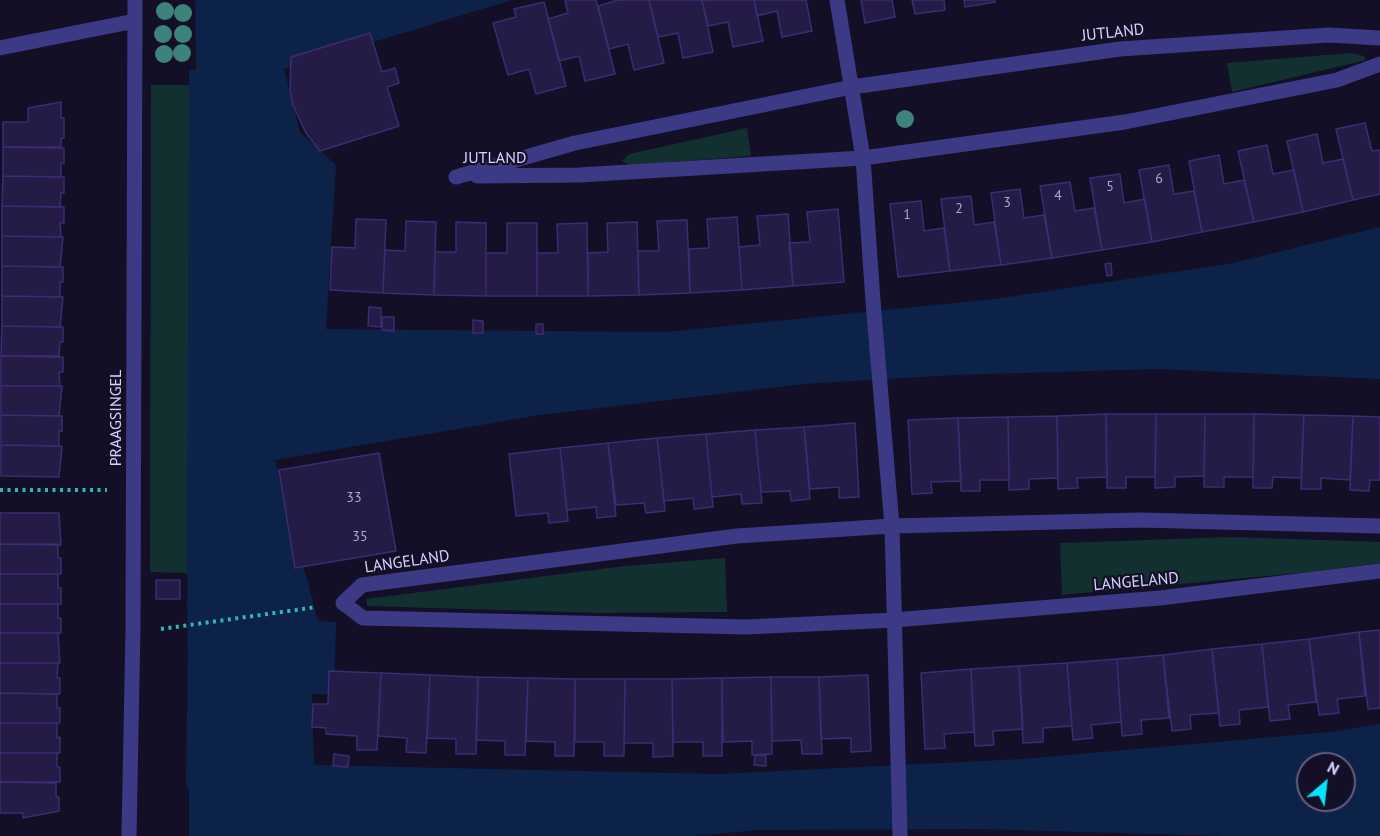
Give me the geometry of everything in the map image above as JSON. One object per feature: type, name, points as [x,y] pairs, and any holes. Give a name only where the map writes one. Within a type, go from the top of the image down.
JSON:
[{"type":"street","name":"PRAAGSINGEL","points":[[129,836],[134,490],[135,0]]},
{"type":"street","points":[[837,0],[863,158],[892,526],[900,836]]},
{"type":"street","points":[[0,48],[135,21]]},
{"type":"street","name":"JUTLAND","points":[[1380,38],[1329,35],[1120,49],[852,87],[575,143],[456,177],[579,175],[863,158],[1125,122],[1337,80],[1380,64]]},
{"type":"street","name":"LANGELAND","points":[[1380,526],[1140,520],[892,526],[737,536],[362,585],[343,603],[363,618],[746,627],[894,620],[1160,598],[1380,571]]},
{"type":"path","points":[[0,490],[134,490]]},
{"type":"path","points":[[160,629],[324,606]]},
{"type":"green space","points":[[1350,53],[1364,56],[1366,60],[1232,92],[1227,63]]},
{"type":"green space","points":[[151,85],[189,85],[190,573],[150,572]]},
{"type":"green space","points":[[747,128],[751,156],[630,165],[622,161],[629,154]]},
{"type":"green space","points":[[1232,537],[1380,542],[1380,563],[1310,572],[1062,595],[1060,543]]},
{"type":"green space","points":[[725,558],[727,612],[597,613],[367,606],[366,599],[624,566]]},
{"type":"water","points":[[195,0],[512,0],[284,69],[300,132],[336,165],[326,329],[666,332],[995,299],[1233,263],[1380,227],[1380,379],[1158,369],[955,375],[804,384],[540,415],[275,460],[318,621],[336,622],[334,694],[312,694],[314,765],[717,774],[1022,759],[1330,732],[1380,724],[1380,836],[1222,836],[979,829],[758,830],[694,836],[189,836],[189,788],[186,788],[189,70],[196,69]]},
{"type":"building","points":[[565,0],[596,0],[615,74],[585,81],[579,56],[559,61],[548,19],[568,13]]},
{"type":"building","points":[[618,0],[649,0],[664,63],[634,70],[628,44],[609,49],[598,6]]},
{"type":"building","points":[[649,0],[702,0],[713,52],[683,58],[678,33],[658,37]]},
{"type":"building","points":[[702,0],[754,0],[763,41],[733,47],[728,22],[708,26]]},
{"type":"building","points":[[754,0],[806,0],[812,31],[782,37],[777,11],[757,16]]},
{"type":"building","points":[[861,0],[892,0],[895,17],[865,23]]},
{"type":"building","points":[[912,0],[944,0],[945,10],[915,14]]},
{"type":"building","points":[[964,0],[995,0],[995,2],[965,7]]},
{"type":"building","points":[[544,2],[566,86],[536,94],[529,69],[508,75],[493,23],[516,17],[514,9]]},
{"type":"building","points":[[370,33],[382,72],[395,68],[399,83],[387,87],[399,126],[320,151],[306,133],[293,105],[290,89],[291,57]]},
{"type":"building","points":[[61,102],[64,138],[61,139],[61,147],[3,147],[3,122],[28,122],[28,108]]},
{"type":"building","points":[[1365,123],[1372,151],[1380,150],[1380,194],[1353,200],[1336,129]]},
{"type":"building","points":[[1317,134],[1323,163],[1343,159],[1353,200],[1303,212],[1287,141]]},
{"type":"building","points":[[1267,145],[1273,174],[1294,170],[1303,212],[1254,222],[1238,151]]},
{"type":"building","points":[[3,147],[64,148],[61,177],[3,176]]},
{"type":"building","points":[[1219,155],[1224,184],[1244,180],[1254,222],[1202,232],[1189,161]]},
{"type":"building","points":[[1169,165],[1174,194],[1194,191],[1202,232],[1152,242],[1139,170]]},
{"type":"building","points":[[1120,174],[1124,203],[1145,199],[1152,242],[1102,250],[1090,178]]},
{"type":"building","points":[[3,176],[64,177],[64,193],[61,193],[60,207],[2,206]]},
{"type":"building","points":[[1070,182],[1075,211],[1094,208],[1102,250],[1052,258],[1040,186]]},
{"type":"building","points":[[1020,189],[1024,218],[1044,215],[1052,258],[1001,265],[991,193]]},
{"type":"building","points":[[971,196],[974,225],[994,222],[1001,265],[950,271],[941,199]]},
{"type":"building","points":[[921,201],[924,231],[944,228],[950,271],[898,277],[890,204]]},
{"type":"building","points":[[2,206],[64,207],[64,223],[60,223],[61,237],[2,236]]},
{"type":"building","points":[[838,209],[844,282],[793,286],[789,243],[810,242],[807,212]]},
{"type":"building","points":[[788,214],[793,286],[742,290],[739,247],[760,245],[757,216]]},
{"type":"building","points":[[737,217],[742,290],[690,293],[689,249],[709,248],[707,219]]},
{"type":"building","points":[[356,219],[386,220],[383,293],[330,290],[332,247],[355,248]]},
{"type":"building","points":[[687,220],[690,293],[639,295],[638,251],[659,251],[657,221]]},
{"type":"building","points":[[406,221],[436,222],[434,295],[383,293],[385,250],[405,251]]},
{"type":"building","points":[[456,222],[486,223],[486,296],[434,295],[435,252],[456,252]]},
{"type":"building","points":[[637,222],[639,295],[588,296],[588,253],[608,252],[607,223]]},
{"type":"building","points":[[507,223],[537,223],[537,296],[486,296],[486,253],[507,253]]},
{"type":"building","points":[[587,223],[588,296],[537,296],[537,253],[558,253],[557,224]]},
{"type":"building","points":[[2,236],[63,237],[60,267],[2,266]]},
{"type":"building","points":[[1111,263],[1112,275],[1107,276],[1105,264]]},
{"type":"building","points":[[2,266],[63,267],[60,297],[2,296]]},
{"type":"building","points":[[2,296],[63,297],[60,327],[2,326]]},
{"type":"building","points":[[369,307],[381,308],[381,327],[368,326]]},
{"type":"building","points":[[382,317],[394,317],[394,331],[382,330]]},
{"type":"building","points":[[473,320],[483,321],[483,333],[473,333]]},
{"type":"building","points":[[536,324],[543,324],[543,334],[536,334]]},
{"type":"building","points":[[2,326],[63,327],[63,342],[60,342],[59,356],[1,356]]},
{"type":"building","points":[[1,356],[63,357],[63,372],[59,372],[60,386],[1,386]]},
{"type":"building","points":[[1,386],[62,386],[59,416],[1,415]]},
{"type":"building","points":[[1106,414],[1156,414],[1155,477],[1126,477],[1126,488],[1107,488]]},
{"type":"building","points":[[1106,414],[1107,477],[1077,478],[1078,488],[1058,489],[1057,416]]},
{"type":"building","points":[[1156,414],[1205,414],[1204,476],[1175,477],[1175,487],[1155,488]]},
{"type":"building","points":[[1205,414],[1254,414],[1253,477],[1224,477],[1224,487],[1204,487]]},
{"type":"building","points":[[1254,414],[1304,415],[1301,478],[1273,477],[1272,488],[1253,488]]},
{"type":"building","points":[[1,415],[62,416],[59,446],[1,445]]},
{"type":"building","points":[[1304,415],[1353,416],[1350,480],[1321,478],[1321,489],[1301,489]]},
{"type":"building","points":[[1057,416],[1058,478],[1029,479],[1029,489],[1009,490],[1008,417]]},
{"type":"building","points":[[1353,416],[1380,417],[1380,480],[1370,480],[1369,491],[1350,490]]},
{"type":"building","points":[[1008,417],[1009,480],[980,480],[980,491],[961,491],[958,418]]},
{"type":"building","points":[[958,418],[961,481],[931,482],[932,493],[912,494],[908,420]]},
{"type":"building","points":[[855,423],[859,497],[839,498],[839,487],[810,489],[804,427]]},
{"type":"building","points":[[804,427],[810,499],[791,501],[790,491],[761,492],[755,430]]},
{"type":"building","points":[[755,430],[762,503],[742,504],[741,494],[712,497],[706,434]]},
{"type":"building","points":[[706,434],[713,507],[694,509],[693,498],[664,501],[657,438]]},
{"type":"building","points":[[657,438],[665,511],[646,513],[644,503],[616,505],[608,443]]},
{"type":"building","points":[[608,443],[616,516],[597,518],[596,507],[567,510],[560,448]]},
{"type":"building","points":[[1,445],[62,446],[59,477],[1,476]]},
{"type":"building","points":[[560,448],[568,521],[549,523],[548,513],[516,516],[509,454]]},
{"type":"building","points":[[379,453],[396,551],[295,568],[279,470]]},
{"type":"building","points":[[0,513],[59,513],[61,545],[0,544]]},
{"type":"building","points":[[0,544],[58,544],[61,574],[0,574]]},
{"type":"building","points":[[0,574],[58,574],[61,604],[0,604]]},
{"type":"building","points":[[156,580],[180,580],[180,599],[156,599]]},
{"type":"building","points":[[0,604],[58,604],[61,633],[0,633]]},
{"type":"building","points":[[1380,630],[1380,708],[1368,709],[1359,632]]},
{"type":"building","points":[[1359,632],[1365,696],[1337,699],[1339,713],[1319,715],[1309,639]]},
{"type":"building","points":[[0,633],[58,633],[60,663],[0,663]]},
{"type":"building","points":[[1309,639],[1316,702],[1288,705],[1290,719],[1270,721],[1262,644]]},
{"type":"building","points":[[1262,644],[1268,707],[1239,710],[1240,724],[1220,726],[1212,649]]},
{"type":"building","points":[[1212,649],[1219,713],[1190,715],[1191,729],[1172,731],[1163,655]]},
{"type":"building","points":[[1163,655],[1169,718],[1141,720],[1142,734],[1122,736],[1117,659]]},
{"type":"building","points":[[1117,659],[1121,722],[1091,725],[1093,738],[1073,740],[1067,663]]},
{"type":"building","points":[[0,663],[58,663],[57,678],[60,678],[60,694],[0,693]]},
{"type":"building","points":[[1067,663],[1072,726],[1043,728],[1043,742],[1023,743],[1019,666]]},
{"type":"building","points":[[1019,666],[1023,729],[993,731],[994,745],[975,746],[971,669]]},
{"type":"building","points":[[971,669],[974,732],[944,734],[945,748],[925,749],[921,673]]},
{"type":"building","points":[[329,671],[381,673],[377,750],[357,750],[357,736],[326,734],[326,728],[312,727],[313,704],[328,704]]},
{"type":"building","points":[[381,673],[430,675],[426,753],[406,752],[407,738],[378,736]]},
{"type":"building","points":[[430,675],[478,677],[476,754],[456,754],[456,739],[427,738]]},
{"type":"building","points":[[868,675],[871,751],[851,752],[851,738],[821,739],[819,677]]},
{"type":"building","points":[[478,677],[528,678],[525,755],[505,755],[505,741],[476,740]]},
{"type":"building","points":[[771,677],[772,754],[752,755],[752,741],[723,742],[722,678]]},
{"type":"building","points":[[771,677],[819,677],[822,754],[802,754],[801,740],[772,741]]},
{"type":"building","points":[[528,678],[575,679],[574,756],[555,756],[555,742],[526,741]]},
{"type":"building","points":[[722,678],[722,756],[703,756],[703,742],[673,742],[672,679]]},
{"type":"building","points":[[575,679],[625,679],[624,756],[604,756],[604,742],[575,742]]},
{"type":"building","points":[[625,679],[672,679],[673,756],[653,757],[653,743],[624,743]]},
{"type":"building","points":[[0,693],[57,694],[60,723],[0,723]]},
{"type":"building","points":[[0,723],[57,723],[60,753],[0,753]]},
{"type":"building","points":[[0,753],[57,753],[60,782],[0,782]]},
{"type":"building","points":[[334,754],[349,756],[348,767],[333,766]]},
{"type":"building","points":[[755,755],[766,756],[766,766],[754,765]]},
{"type":"building","points":[[0,782],[56,783],[59,811],[23,818],[23,813],[0,813]]}]
